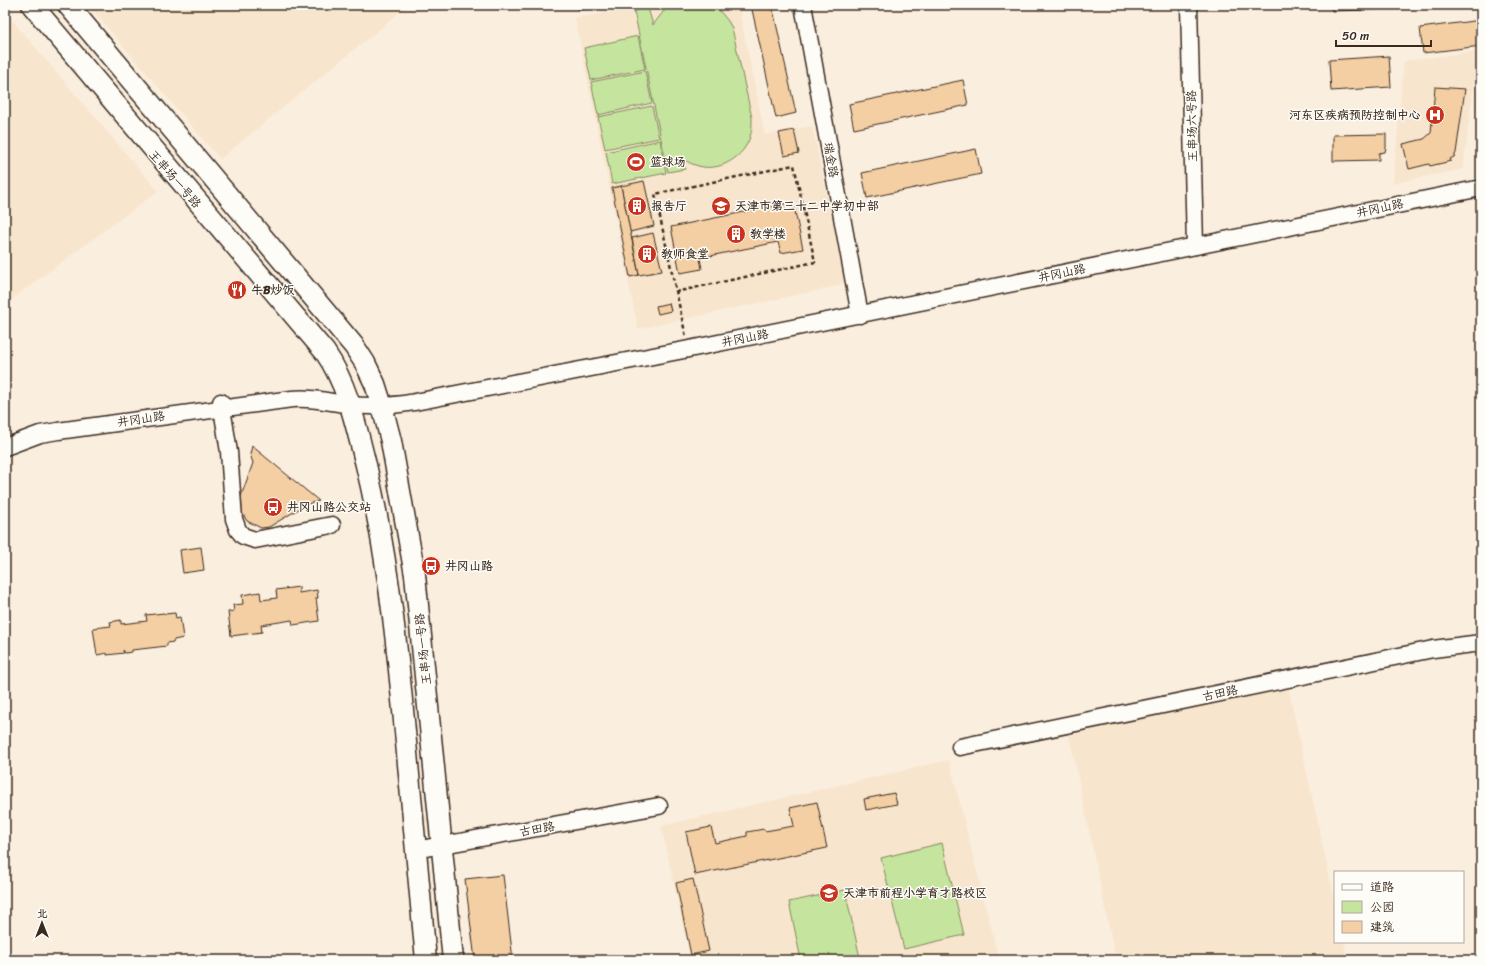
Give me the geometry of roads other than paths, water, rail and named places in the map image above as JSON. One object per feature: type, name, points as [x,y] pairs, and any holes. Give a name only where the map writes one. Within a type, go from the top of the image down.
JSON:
[{"type":"main road","name":"王串场一号路","points":[[26,5],[96,89],[325,352]]},
{"type":"main road","name":"王串场一号路","points":[[32,5],[325,352],[333,363],[340,378],[349,401],[377,510],[387,573],[398,651],[426,960]]},
{"type":"main road","name":"王串场一号路","points":[[64,5],[96,45],[354,346]]},
{"type":"main road","name":"王串场一号路","points":[[68,5],[354,346],[365,363],[375,384],[391,441],[415,575],[453,960]]},
{"type":"main road","name":"王串场一号路","points":[[349,401],[362,453]]},
{"type":"street","name":"瑞金路","points":[[803,5],[859,312]]},
{"type":"street","name":"王串场六号路","points":[[1189,5],[1195,243]]},
{"type":"street","name":"井冈山路","points":[[5,447],[24,439],[46,433],[297,393],[319,392],[349,401],[381,403],[415,402],[1195,243],[1481,181]]},
{"type":"street","name":"井冈山路","points":[[1195,243],[1481,188]]},
{"type":"street","name":"井冈山路","points":[[381,403],[393,399],[523,376],[687,343],[859,312]]},
{"type":"street","name":"井冈山路","points":[[5,441],[38,430],[93,420],[222,405]]},
{"type":"street","points":[[222,405],[230,459],[234,519],[238,530],[243,536],[255,540],[332,525]]},
{"type":"street","name":"古田路","points":[[960,747],[1433,649],[1481,643]]},
{"type":"street","name":"古田路","points":[[415,850],[659,806]]},
{"type":"place","name":"河东区疾病预防控制中心","points":[[1435,115]]},
{"type":"place","name":"篮球场","points":[[636,162]]},
{"type":"place","name":"报告厅","points":[[637,206]]},
{"type":"place","name":"天津市第三十二中学初中部","points":[[721,206]]},
{"type":"place","name":"教学楼","points":[[736,234]]},
{"type":"place","name":"教师食堂","points":[[647,254]]},
{"type":"place","name":"牛B炒饭","points":[[237,290]]},
{"type":"place","name":"井冈山路公交站","points":[[273,507]]},
{"type":"place","name":"井冈山路","points":[[431,566]]},
{"type":"place","name":"天津市前程小学育才路校区","points":[[829,893]]}]
